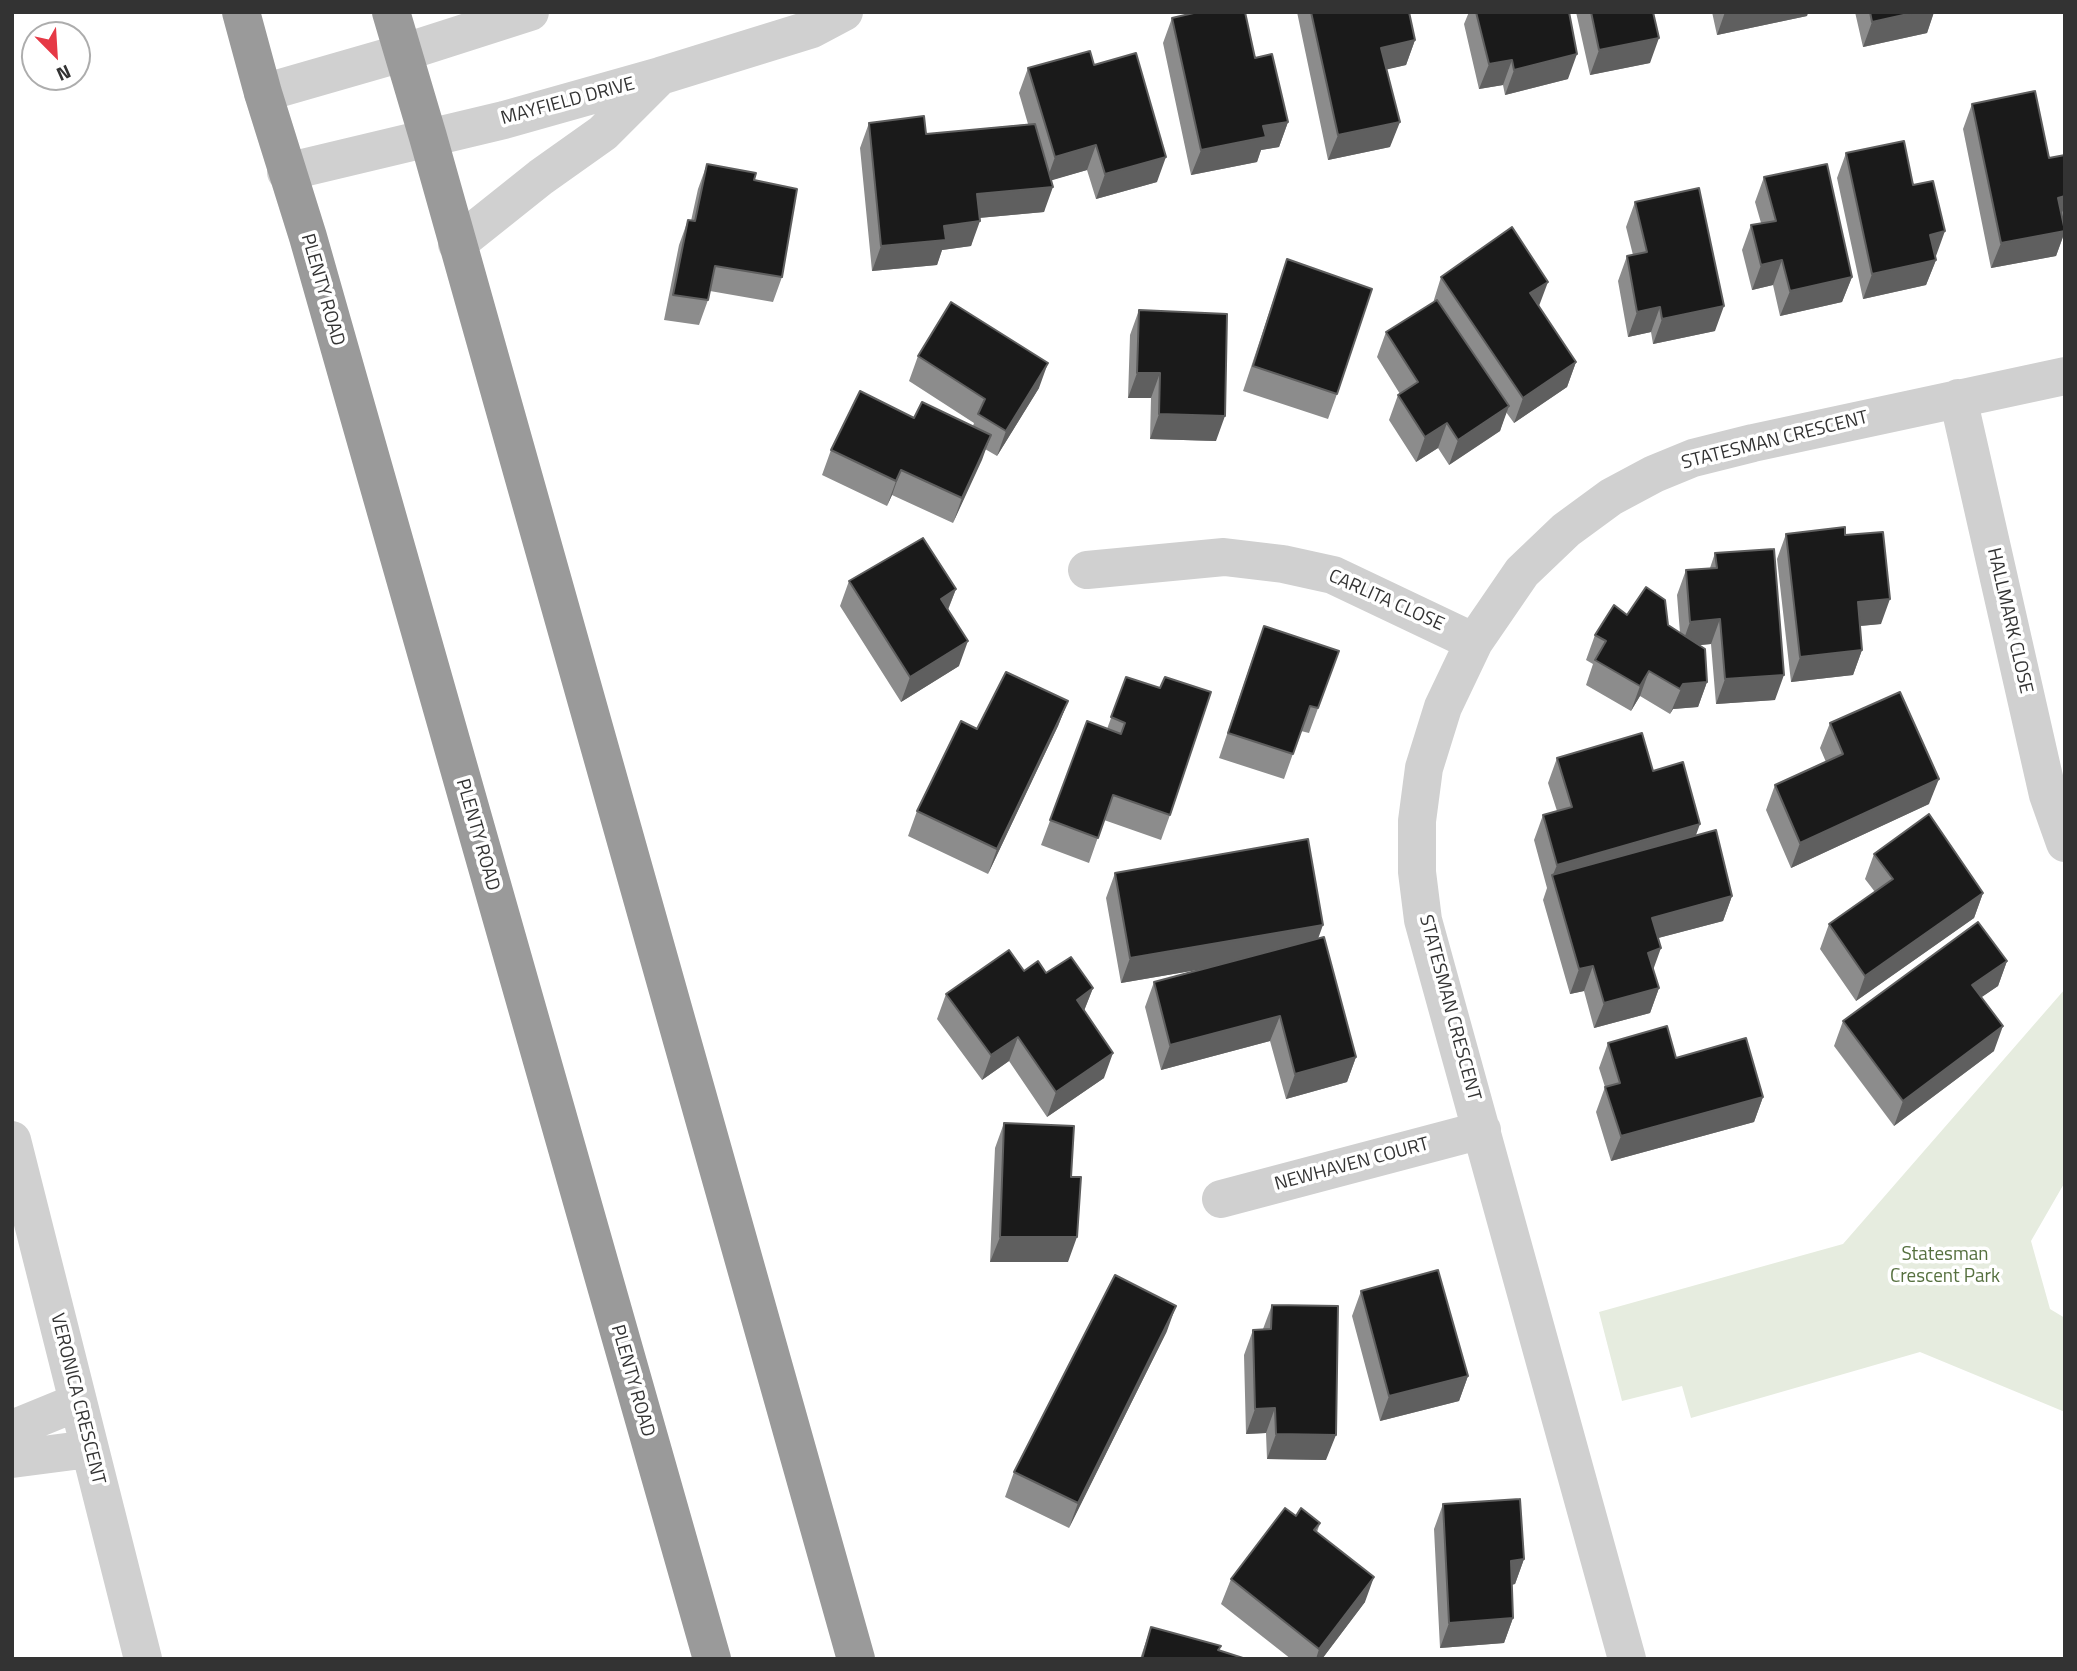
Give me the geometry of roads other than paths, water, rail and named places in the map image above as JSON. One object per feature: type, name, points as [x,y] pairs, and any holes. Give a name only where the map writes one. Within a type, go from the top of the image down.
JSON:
[{"type":"highway","name":"PLENTY ROAD","points":[[241,12],[262,93],[308,237],[712,1659]]},
{"type":"highway","points":[[391,12],[856,1659]]},
{"type":"street","points":[[262,93],[530,12]]},
{"type":"street","name":"MAYFIELD DRIVE","points":[[286,172],[517,117],[660,76],[812,29],[844,12]]},
{"type":"street","points":[[457,244],[541,177],[603,133],[660,76]]},
{"type":"street","name":"STATESMAN CRESCENT","points":[[1628,1659],[1423,920],[1417,834],[1424,768],[1443,707],[1474,642],[1522,572],[1566,530],[1611,497],[1654,474],[1693,458],[1753,443],[2065,376]]},
{"type":"street","name":"HALLMARK CLOSE","points":[[1958,398],[2048,795],[2065,843]]},
{"type":"street","name":"CARLITA CLOSE","points":[[1087,570],[1224,557],[1283,564],[1334,575],[1474,642]]},
{"type":"street","name":"NEWHAVEN COURT","points":[[1221,1199],[1482,1130]]},
{"type":"street","name":"VERONICA CRESCENT","points":[[12,1140],[143,1659]]},
{"type":"street","points":[[12,1429],[78,1402]]},
{"type":"street","points":[[12,1459],[89,1449]]},
{"type":"park label","name":"Statesman Crescent Park","points":[[1945,1266]]}]
